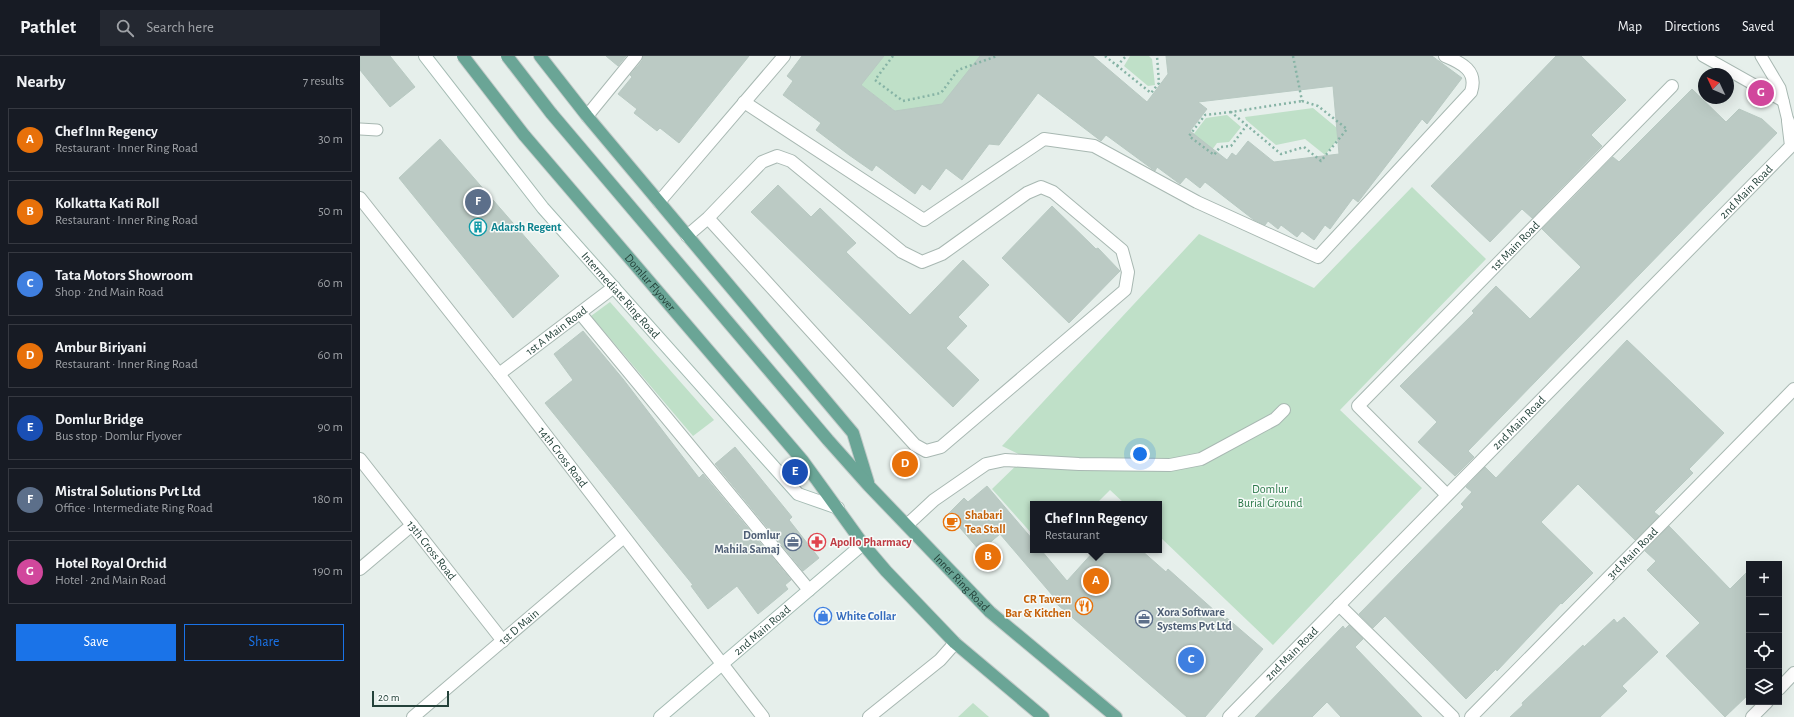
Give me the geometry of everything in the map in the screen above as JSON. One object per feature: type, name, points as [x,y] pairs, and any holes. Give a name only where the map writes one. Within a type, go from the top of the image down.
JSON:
[{"type":"main road","name":"Domlur Flyover","points":[[463,56],[524,135],[803,461],[838,508]]},
{"type":"main road","points":[[507,56],[551,113],[869,486]]},
{"type":"main road","points":[[540,56],[587,116],[853,433],[869,486]]},
{"type":"main road","name":"Inner Ring Road","points":[[869,486],[990,612],[1116,717]]},
{"type":"main road","points":[[838,508],[863,544],[886,571],[955,643],[1042,717]]},
{"type":"street","name":"Intermediate Ring Road","points":[[426,56],[543,208],[798,494],[838,508]]},
{"type":"street","points":[[587,116],[636,56]]},
{"type":"street","points":[[659,202],[784,56]]},
{"type":"street","points":[[744,102],[924,220],[1044,139],[1094,146],[1197,202],[1318,257],[1471,92],[1473,80],[1467,67],[1462,62],[1445,56]]},
{"type":"street","name":"1st Main Road","points":[[1447,495],[1358,406],[1672,86]]},
{"type":"street","name":"2nd Main Road","points":[[1229,717],[1791,146],[1788,121]]},
{"type":"street","points":[[687,236],[708,218],[762,162],[777,156],[791,161],[902,252],[922,262],[942,254],[1027,193],[1041,187],[1053,192],[1122,250],[1128,272],[1125,290],[941,447],[926,451],[915,445],[708,218]]},
{"type":"street","name":"14th Cross Road","points":[[360,198],[499,374],[763,717]]},
{"type":"street","name":"1st A Main Road","points":[[499,374],[614,287]]},
{"type":"street","points":[[580,313],[809,590]]},
{"type":"street","name":"3rd Main Road","points":[[1471,717],[1794,390]]},
{"type":"street","points":[[907,525],[934,500],[986,464],[1005,460],[1079,464],[1170,465],[1201,459],[1276,418],[1284,410]]},
{"type":"street","name":"13th Cross Road","points":[[360,459],[503,641]]},
{"type":"street","points":[[360,568],[412,525]]},
{"type":"street","name":"1st D Main","points":[[413,717],[624,537]]},
{"type":"street","name":"2nd Main Road","points":[[660,717],[863,544]]},
{"type":"street","points":[[1339,605],[1453,717]]},
{"type":"street","points":[[869,717],[940,660],[955,643]]},
{"type":"street","points":[[1782,686],[1794,673]]},
{"type":"street","points":[[1752,717],[1764,705]]},
{"type":"lane","points":[[1703,56],[1783,101]]},
{"type":"lane","points":[[1761,56],[1780,88],[1788,121]]},
{"type":"lane","points":[[360,129],[377,130]]},
{"type":"path","points":[[893,56],[875,80],[903,101],[941,93],[958,70],[997,56]]},
{"type":"path","points":[[1105,56],[1151,93],[1159,83],[1157,56]]},
{"type":"path","points":[[1117,66],[1126,56]]},
{"type":"path","points":[[1293,56],[1302,101]]},
{"type":"path","points":[[1231,112],[1247,125],[1281,154],[1304,147],[1321,160],[1347,129],[1318,106],[1302,101],[1206,115],[1189,136],[1214,154],[1220,147],[1231,146],[1247,125]]},
{"type":"green space","points":[[884,56],[1009,56],[947,104],[905,118],[858,83]]},
{"type":"green space","points":[[1130,56],[1149,56],[1152,59],[1155,85],[1148,86],[1124,66]]},
{"type":"green space","points":[[1313,108],[1343,133],[1325,155],[1305,139],[1276,145],[1246,120],[1245,117]]},
{"type":"green space","points":[[1227,115],[1241,127],[1229,142],[1217,143],[1212,150],[1193,135],[1206,118]]},
{"type":"green space","name":"Domlur Burial Ground","points":[[1412,187],[1486,259],[1340,410],[1422,488],[1273,645],[1162,539],[1162,501],[1122,501],[1110,490],[1099,501],[1030,501],[1030,532],[992,489],[1025,457],[1002,446],[1199,234],[1314,288]]},
{"type":"green space","points":[[610,302],[714,420],[693,436],[591,316]]},
{"type":"green space","points":[[973,703],[989,717],[958,717]]},
{"type":"building","points":[[360,56],[390,56],[415,87],[390,107],[360,70]]},
{"type":"building","points":[[606,56],[626,56],[618,66]]},
{"type":"building","points":[[643,56],[749,56],[679,143],[660,128],[657,131],[634,113],[637,109],[618,94],[632,77],[630,75],[642,61]]},
{"type":"building","points":[[802,56],[884,56],[861,85],[895,111],[942,104],[980,56],[1093,56],[1147,102],[1168,74],[1166,56],[1432,56],[1462,78],[1427,124],[1422,119],[1358,202],[1353,198],[1330,229],[1325,225],[1314,240],[1302,231],[1297,237],[1281,225],[1278,229],[1268,221],[1265,225],[1254,220],[1205,182],[1200,188],[1186,177],[1180,184],[1157,167],[1155,171],[1106,135],[1101,141],[1038,93],[999,145],[989,144],[962,180],[946,168],[930,190],[922,184],[915,194],[876,165],[872,171],[816,130],[821,123],[783,95],[793,81],[787,76]],"holes":[[[1333,86],[1339,154],[1274,162],[1248,141],[1236,156],[1232,153],[1227,160],[1190,131],[1207,109],[1198,102]]]},
{"type":"building","points":[[1556,56],[1581,56],[1626,100],[1591,135],[1602,146],[1532,218],[1522,209],[1490,242],[1431,186]]},
{"type":"building","points":[[1692,89],[1698,95],[1698,104],[1707,104],[1726,122],[1739,109],[1762,119],[1777,133],[1468,451],[1474,457],[1455,476],[1418,442],[1437,422],[1400,386],[1474,313],[1472,311],[1496,286],[1530,319],[1581,267],[1542,229],[1613,157],[1619,162]]},
{"type":"building","name":"Adarsh Regent","points":[[440,139],[559,276],[513,318],[399,178]]},
{"type":"building","points":[[778,185],[811,217],[820,208],[856,243],[846,252],[910,315],[963,260],[989,285],[958,317],[967,326],[946,348],[979,380],[953,407],[751,212]]},
{"type":"building","points":[[1052,206],[1096,249],[1098,248],[1120,271],[1069,323],[1002,258]]},
{"type":"building","points":[[583,331],[623,379],[699,478],[703,474],[791,580],[785,585],[788,589],[758,614],[737,586],[708,609],[691,586],[693,585],[545,403],[573,380],[554,354]]},
{"type":"building","points":[[1627,340],[1724,433],[1689,469],[1693,473],[1654,512],[1659,516],[1635,540],[1578,484],[1541,522],[1593,573],[1562,604],[1561,603],[1497,671],[1496,669],[1466,699],[1385,616],[1373,628],[1359,614],[1464,507],[1461,504],[1472,492],[1466,487],[1485,467],[1496,478]]},
{"type":"building","points":[[735,447],[792,517],[789,520],[819,558],[803,571],[715,464]]},
{"type":"building","points":[[987,486],[1030,536],[1030,553],[1044,553],[1067,581],[1092,553],[1144,553],[1166,572],[1168,569],[1225,620],[1227,618],[1263,649],[1205,717],[1187,717],[1051,599],[1053,596],[1000,534],[980,551],[948,514],[964,498],[968,502]]},
{"type":"building","points":[[1669,526],[1730,589],[1746,573],[1746,697],[1725,717],[1666,656],[1700,623],[1647,570],[1656,561],[1645,551]]},
{"type":"building","points":[[1624,617],[1658,652],[1622,686],[1627,691],[1600,717],[1510,717],[1523,705],[1522,703],[1583,645],[1584,647],[1614,619],[1617,623]]},
{"type":"building","points":[[1349,625],[1363,639],[1355,647],[1422,717],[1341,717],[1327,702],[1312,717],[1255,717],[1343,626],[1345,629]]},
{"type":"place","name":"Hotel Royal Orchid","points":[[1761,93]]},
{"type":"place","name":"Mistral Solutions Pvt Ltd","points":[[478,202]]},
{"type":"place","name":"Adarsh Regent","points":[[478,227]]},
{"type":"place","name":"Ambur Biriyani","points":[[905,464]]},
{"type":"place","name":"Domlur Bridge","points":[[795,472]]},
{"type":"place","name":"Shabari Tea Stall","points":[[952,522]]},
{"type":"place","name":"Domlur Mahila Samaj","points":[[793,542]]},
{"type":"place","name":"Apollo Pharmacy","points":[[817,542]]},
{"type":"place","name":"Kolkatta Kati Roll","points":[[988,557]]},
{"type":"place","name":"Chef Inn Regency","points":[[1096,581]]},
{"type":"place","name":"CR Tavern Bar & Kitchen","points":[[1084,606]]},
{"type":"place","name":"White Collar","points":[[823,616]]},
{"type":"place","name":"Xora Software Systems Pvt Ltd","points":[[1144,619]]},
{"type":"place","name":"Tata Motors Showroom","points":[[1191,660]]}]
